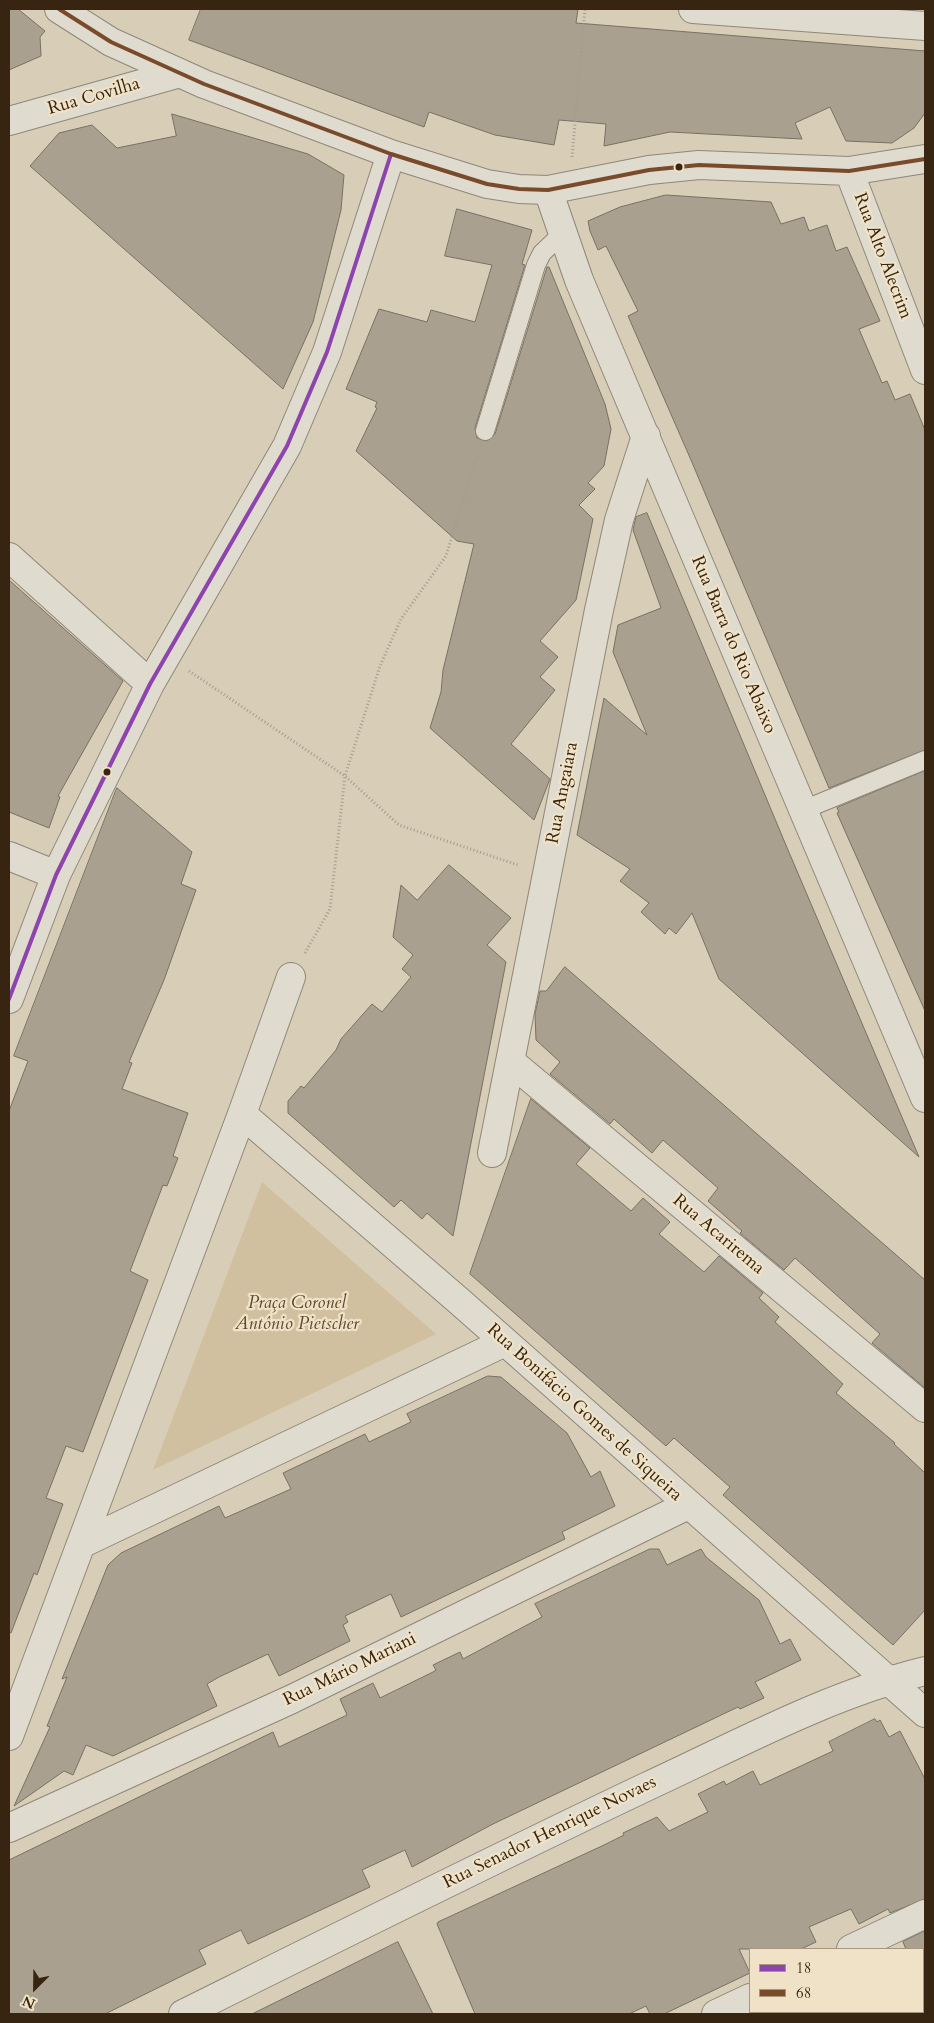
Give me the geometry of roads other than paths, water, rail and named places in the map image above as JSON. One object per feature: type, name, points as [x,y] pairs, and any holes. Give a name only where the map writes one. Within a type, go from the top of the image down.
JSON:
[{"type":"street","points":[[60,9],[111,42],[180,73],[392,154],[487,184],[519,190],[559,188],[649,170],[699,165],[849,171],[925,159]]},
{"type":"street","points":[[693,9],[925,26]]},
{"type":"street","name":"Rua Covilha","points":[[9,121],[180,73]]},
{"type":"street","points":[[9,999],[56,875],[150,684],[287,446],[327,352],[392,154]]},
{"type":"street","name":"Rua Alto Alecrim","points":[[849,171],[925,370]]},
{"type":"street","name":"Rua Barra do Rio Abaixo","points":[[559,188],[562,234],[925,1098]]},
{"type":"street","name":"Rua Angaiara","points":[[492,1153],[601,601],[619,520],[646,436]]},
{"type":"street","points":[[9,557],[150,684]]},
{"type":"street","points":[[9,856],[56,875]]},
{"type":"street","points":[[9,1736],[242,1114],[291,977]]},
{"type":"street","name":"Rua Acarirema","points":[[511,1062],[925,1408]]},
{"type":"street","name":"Rua Bonifácio Gomes de Siqueira","points":[[242,1114],[505,1342],[925,1713]]},
{"type":"street","points":[[81,1544],[505,1342]]},
{"type":"street","name":"Rua Mário Mariani","points":[[9,1828],[292,1699],[688,1505]]},
{"type":"street","name":"Rua Senador Henrique Novaes","points":[[183,2014],[562,1827],[824,1704],[888,1680],[925,1671]]},
{"type":"street","points":[[853,1948],[925,1914]]},
{"type":"street","points":[[716,2014],[749,1998]]},
{"type":"lane","points":[[485,431],[536,264],[542,253],[562,234]]},
{"type":"lane","points":[[803,810],[925,760]]},
{"type":"park label","name":"Praça Coronel Antônio Pietscher","points":[[297,1314]]}]
